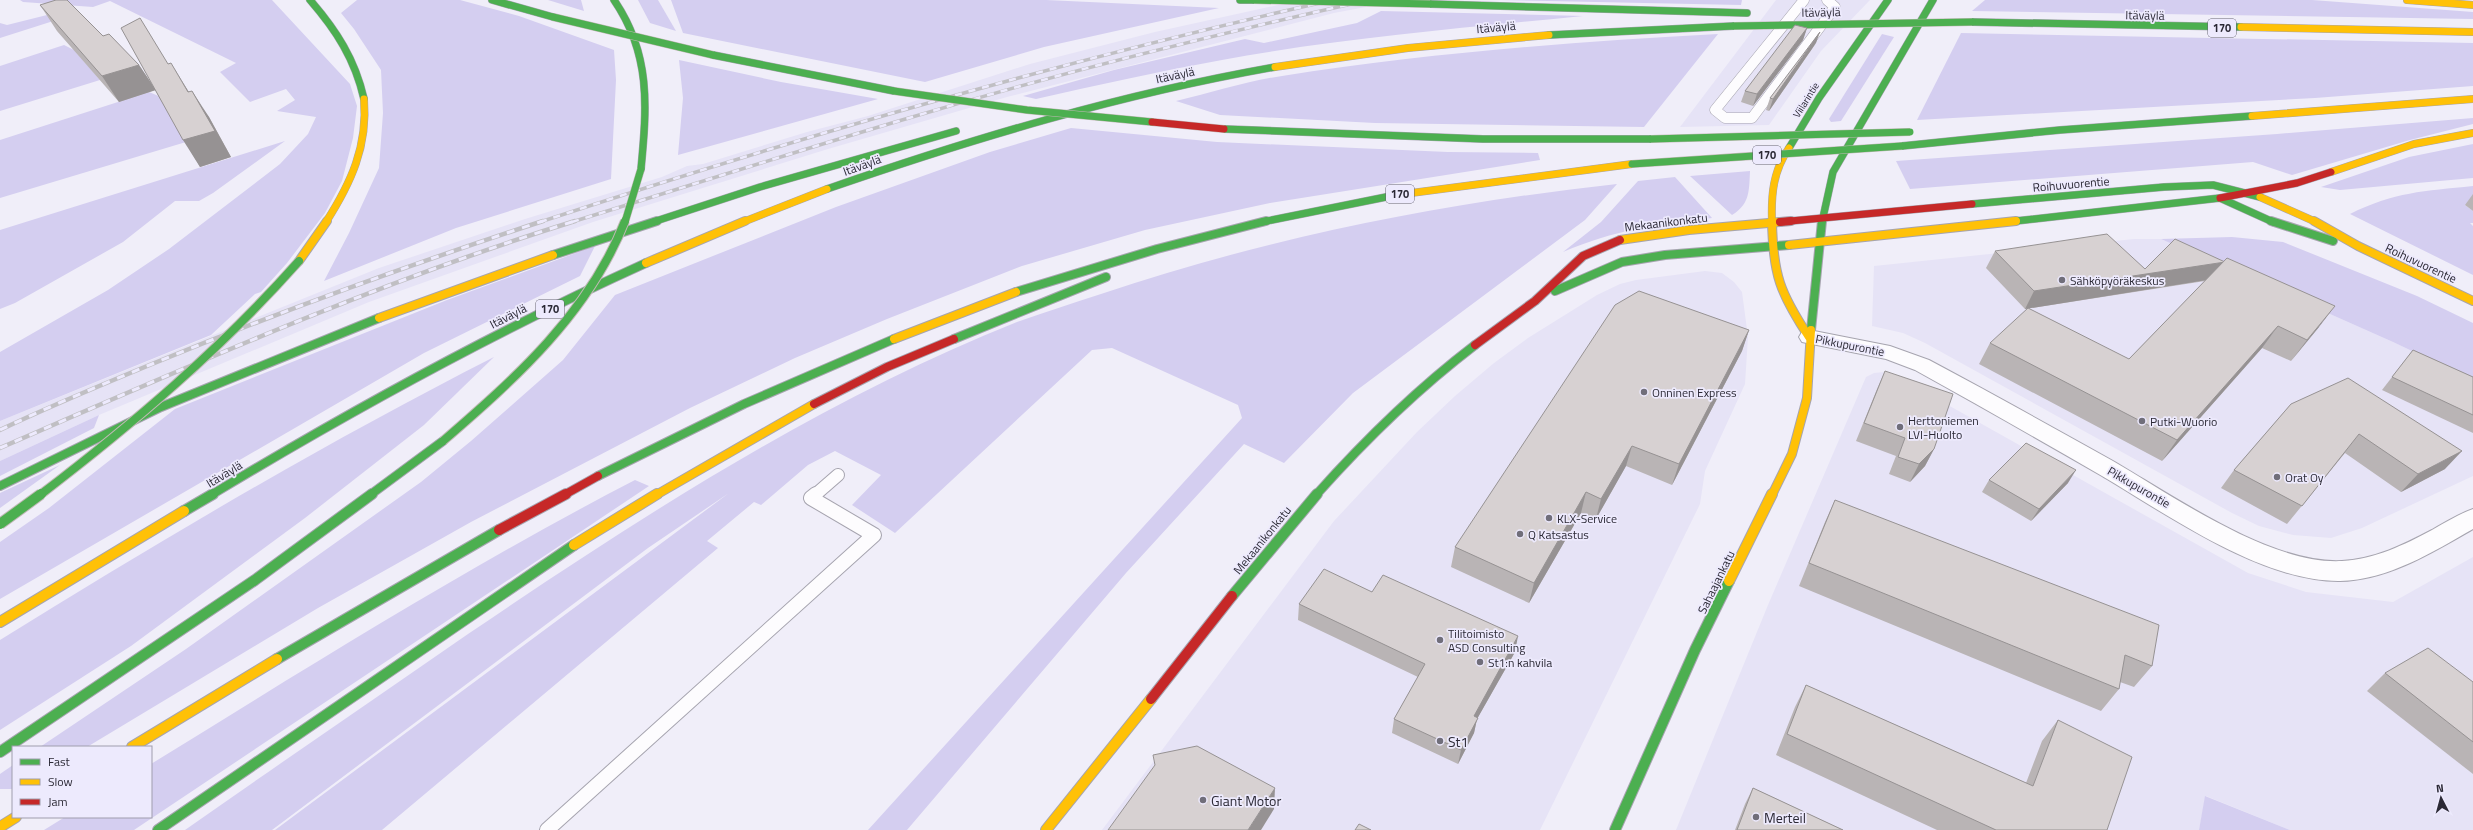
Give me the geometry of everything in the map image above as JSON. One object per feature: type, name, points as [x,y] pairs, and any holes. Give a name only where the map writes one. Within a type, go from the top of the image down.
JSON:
[{"type":"main road","points":[[0,524],[124,430],[190,374],[250,318],[299,261],[318,236],[351,182],[360,157],[366,106],[360,75],[346,45],[310,0]]},
{"type":"main road","points":[[492,0],[553,17],[713,55],[894,90],[1027,110],[1224,129],[1452,138],[1651,139],[1914,132]]},
{"type":"main road","points":[[0,752],[255,580],[443,441],[494,398],[570,317],[597,279],[612,252],[629,214],[641,168],[646,126],[642,57],[630,23],[622,8],[614,0]]},
{"type":"main road","points":[[1240,0],[1751,13]]},
{"type":"main road","name":"Viilarintie","points":[[1775,247],[1773,190],[1778,168],[1819,98],[1888,0]]},
{"type":"main road","points":[[1822,219],[1832,172],[1933,0]]},
{"type":"main road","points":[[2407,0],[2473,5]]},
{"type":"main road","points":[[1777,13],[1972,22]]},
{"type":"main road","name":"Itäväylä","points":[[0,622],[256,469],[388,393],[520,323],[647,263],[739,223],[896,165],[1028,124],[1143,94],[1256,71],[1358,54],[1460,42],[1577,33],[1734,26],[1972,22],[2473,32]]},
{"type":"main road","points":[[1014,118],[1143,94]]},
{"type":"main road","name":"170","points":[[134,746],[425,572],[548,503],[662,442],[761,394],[868,348],[1006,295],[1191,239],[1350,203],[1536,174],[1632,164],[1902,146],[2060,130],[2473,99]]},
{"type":"main road","points":[[0,486],[183,398],[290,353],[497,274],[720,199],[968,128]]},
{"type":"main road","points":[[1950,131],[2060,130]]},
{"type":"main road","points":[[1809,338],[1781,288],[1775,247],[2190,204],[2296,183],[2414,144],[2473,133]]},
{"type":"main road","name":"Roihuvuorentie","points":[[1774,223],[2184,186],[2213,185],[2251,193],[2316,222],[2358,246],[2473,301]]},
{"type":"main road","name":"Roihuvuorentie","points":[[2220,198],[2261,218],[2296,232],[2358,246]]},
{"type":"main road","name":"Sahaajankatu","points":[[1615,830],[1695,650],[1792,454],[1807,398],[1809,338],[1818,243],[1822,219]]},
{"type":"main road","name":"Mekaanikonkatu","points":[[1046,830],[1294,519],[1346,460],[1397,410],[1464,354],[1534,301],[1583,256],[1617,240],[1689,230],[1774,223]]},
{"type":"main road","points":[[158,830],[568,549],[684,477],[798,412],[887,367],[1074,291],[1191,239]]},
{"type":"main road","name":"Mekaanikonkatu","points":[[1534,301],[1577,280],[1622,262],[1672,254],[1775,247]]},
{"type":"main road","points":[[0,827],[14,818]]},
{"type":"street","name":"Pikkupurontie","points":[[1809,338],[1890,353],[1922,365],[2221,533],[2275,558],[2308,567],[2339,571],[2369,568],[2398,559],[2473,518]]},
{"type":"lane","points":[[1804,0],[1715,110],[1724,118],[1752,118],[1758,107],[1787,74],[1808,41],[1835,7],[1827,0]]},
{"type":"lane","points":[[547,830],[874,535],[811,498],[838,474]]},
{"type":"shaded area","points":[[20,0],[272,0],[350,84],[357,106],[353,138],[342,181],[325,213],[287,263],[261,292],[255,294],[211,335],[0,421],[0,352],[108,290],[169,249],[280,164],[308,134],[316,117],[277,111],[295,100],[286,89],[250,102],[220,72],[236,63],[110,1],[93,7],[23,2]]},
{"type":"shaded area","points":[[357,0],[460,0],[519,16],[614,50],[616,80],[611,179],[456,228],[324,281],[349,233],[379,168],[383,113],[381,70],[354,29],[341,13]]},
{"type":"shaded area","points":[[548,0],[581,0],[584,11]]},
{"type":"shaded area","points":[[638,0],[658,0],[676,31],[650,23]]},
{"type":"shaded area","points":[[671,0],[1046,0],[1219,8],[1044,47],[925,82],[683,33]]},
{"type":"shaded area","points":[[1301,0],[1403,0],[1334,13],[1007,97],[828,149],[593,222],[369,302],[99,415],[0,461],[0,421],[379,268],[525,219],[662,177],[687,166],[703,164],[807,132],[868,116],[1030,64],[1155,32]]},
{"type":"shaded area","points":[[1501,0],[1742,0],[1741,5]]},
{"type":"shaded area","points":[[1776,0],[1870,0],[1821,51],[1769,125],[1680,127]]},
{"type":"shaded area","points":[[1985,0],[2312,0],[2473,12],[2473,19],[1972,11]]},
{"type":"shaded area","points":[[1381,11],[1583,16],[1402,34],[1267,52],[1106,83],[1036,99],[1023,96],[1114,70],[1245,39],[1264,43],[1357,23]]},
{"type":"shaded area","points":[[51,14],[69,16],[0,38],[0,23],[7,25]]},
{"type":"shaded area","points":[[1961,33],[2473,43],[2473,86],[2315,98],[1917,120]]},
{"type":"shaded area","points":[[1718,34],[1644,127],[1375,123],[1220,115],[1176,101],[1269,78],[1390,61],[1499,49]]},
{"type":"shaded area","points":[[1882,34],[1894,37],[1841,121],[1831,122],[1829,119]]},
{"type":"shaded area","points":[[64,45],[74,50],[100,80],[0,111],[0,66]]},
{"type":"shaded area","points":[[679,60],[781,82],[878,99],[678,155],[683,98]]},
{"type":"shaded area","points":[[149,92],[161,97],[186,142],[0,198],[0,140]]},
{"type":"shaded area","points":[[2473,118],[2473,124],[2410,140],[2292,175],[2253,162],[1910,189],[1896,161],[2277,134]]},
{"type":"shaded area","points":[[1071,128],[1217,142],[1448,152],[1538,153],[1540,160],[1270,203],[1145,230],[1022,266],[887,319],[795,358],[690,408],[471,522],[318,608],[89,746],[41,746],[186,649],[421,482],[471,441],[563,360],[615,295],[836,207],[990,152]]},
{"type":"shaded area","points":[[285,141],[213,193],[199,201],[175,201],[123,242],[15,303],[0,309],[0,230]]},
{"type":"shaded area","points":[[2473,144],[2473,178],[2340,190],[2321,187],[2409,157]]},
{"type":"shaded area","points":[[1750,171],[1749,191],[1745,202],[1738,211],[1732,215],[1690,176]]},
{"type":"shaded area","points":[[1675,177],[1712,218],[1672,223],[1618,233],[1582,244],[1563,252],[1601,222],[1638,181]]},
{"type":"shaded area","points":[[1617,184],[1585,220],[1353,393],[1284,463],[1244,444],[1126,573],[907,830],[868,830],[1242,418],[1238,405],[1112,348],[1092,350],[895,533],[852,505],[881,475],[835,451],[808,465],[761,505],[754,502],[707,541],[718,548],[382,830],[275,830],[729,493],[648,548],[272,830],[185,830],[468,634],[666,504],[803,424],[873,387],[944,353],[1017,322],[1164,274],[1227,256],[1356,225],[1421,212],[1486,201]]},
{"type":"shaded area","points":[[2473,186],[2473,204],[2465,205],[2473,211],[2473,223],[2470,223],[2473,226],[2473,275],[2350,214],[2381,201],[2395,197],[2424,191]]},
{"type":"shaded area","points":[[2232,237],[2283,242],[2417,296],[2473,323],[2473,380],[2393,342],[2161,239]]},
{"type":"shaded area","points":[[2134,239],[2161,239],[2393,342],[2473,380],[2473,476],[2362,528],[2331,538],[2293,535],[2259,526],[2232,513],[1925,343],[1903,333],[1872,326],[1874,266]]},
{"type":"shaded area","points":[[595,246],[580,276],[424,353],[0,599],[0,542],[49,508],[175,409],[447,300]]},
{"type":"shaded area","points":[[1705,271],[1722,273],[1734,282],[1742,292],[1748,337],[1745,384],[1705,471],[1700,504],[1540,830],[1102,830],[1334,521],[1417,432],[1455,396],[1494,363],[1528,338],[1597,295],[1620,284],[1636,280]]},
{"type":"shaded area","points":[[494,357],[424,425],[305,518],[131,646],[0,730],[0,640],[244,493],[368,423]]},
{"type":"shaded area","points":[[1884,372],[1898,377],[2248,573],[2306,592],[2393,602],[2473,557],[2473,830],[2290,830],[2206,796],[2199,830],[1676,830],[1768,605],[1866,377],[1874,373]]},
{"type":"shaded area","points":[[99,415],[94,428],[0,476],[0,461]]},
{"type":"shaded area","points":[[60,465],[0,508],[0,493]]},
{"type":"shaded area","points":[[635,480],[649,486],[152,818],[152,763],[390,618],[573,513]]},
{"type":"shaded area","points":[[12,766],[12,789],[0,789],[0,774]]},
{"type":"shaded area","points":[[2205,796],[2290,830],[2199,830]]},
{"type":"shaded area","points":[[63,818],[152,818],[134,830],[44,830]]},
{"type":"building","points":[[56,0],[67,0],[103,36],[109,34],[139,65],[102,76],[40,5]]},
{"type":"building","points":[[140,18],[168,64],[171,63],[188,92],[192,91],[215,131],[183,140],[121,28]]},
{"type":"building","points":[[1795,25],[1807,28],[1757,94],[1745,91]]},
{"type":"building","points":[[1820,32],[1773,99],[1770,98]]},
{"type":"building","points":[[2107,234],[2145,269],[2175,239],[2225,262],[2034,291],[1995,251]]},
{"type":"building","points":[[2227,258],[2335,306],[2307,340],[2278,326],[2177,440],[1990,343],[2028,308],[2129,359]]},
{"type":"building","points":[[1639,291],[1749,330],[1679,464],[1632,446],[1601,499],[1586,492],[1534,583],[1455,547],[1615,305]]},
{"type":"building","points":[[2413,350],[2473,377],[2473,415],[2392,377]]},
{"type":"building","name":"Herttoniemen LVI-Huolto","points":[[1885,371],[1953,394],[1934,449],[1919,464],[1898,457],[1905,438],[1864,423]]},
{"type":"building","points":[[2348,378],[2462,451],[2418,474],[2359,434],[2302,506],[2234,470],[2291,404]]},
{"type":"building","points":[[2026,443],[2076,470],[2039,509],[1989,480]]},
{"type":"building","points":[[1835,500],[2159,625],[2152,666],[2125,655],[2119,689],[1809,563]]},
{"type":"building","points":[[1324,569],[1372,592],[1383,575],[1518,636],[1474,716],[1478,718],[1461,750],[1394,719],[1425,664],[1299,604]]},
{"type":"building","points":[[2428,648],[2473,682],[2473,742],[2385,673]]},
{"type":"building","points":[[1806,685],[2033,786],[2058,720],[2132,757],[2107,830],[1996,830],[1787,734]]},
{"type":"building","name":"Giant Motor","points":[[1197,746],[1275,788],[1248,830],[1108,830],[1155,765],[1153,755]]},
{"type":"building","points":[[1753,788],[1843,830],[1737,830]]},
{"type":"building","points":[[1359,824],[1371,830],[1355,830]]},
{"type":"railway","points":[[541,222],[736,159],[934,101],[1133,48],[1333,0]]},
{"type":"railway","points":[[572,222],[860,132],[960,103],[1193,41],[1369,0]]},
{"type":"railway","points":[[0,448],[213,356],[356,298],[501,245],[575,221]]},
{"type":"railway","points":[[0,430],[95,388],[249,325],[396,271],[541,222]]},
{"type":"traffic: fast","points":[[310,0],[330,23],[345,46],[356,70],[364,99]]},
{"type":"traffic: fast","points":[[492,0],[553,17]]},
{"type":"traffic: fast","points":[[614,0],[627,19],[636,38],[641,59],[645,103],[645,125],[641,169]]},
{"type":"traffic: fast","points":[[1240,0],[1254,0]]},
{"type":"traffic: fast","points":[[1254,0],[1430,4]]},
{"type":"traffic: fast","points":[[1789,148],[1819,98],[1888,0]]},
{"type":"traffic: fast","points":[[1811,330],[1814,282],[1822,219],[1833,172],[1933,0]]},
{"type":"traffic: fast","points":[[1430,4],[1747,13]]},
{"type":"traffic: fast","points":[[553,17],[713,55]]},
{"type":"traffic: fast","points":[[1972,22],[2241,27]]},
{"type":"traffic: fast","points":[[1734,26],[1972,22]]},
{"type":"traffic: fast","points":[[1549,35],[1734,26]]},
{"type":"traffic: fast","points":[[713,55],[894,91]]},
{"type":"traffic: fast","points":[[827,189],[993,134],[1048,118],[1161,89],[1275,67]]},
{"type":"traffic: fast","points":[[894,91],[1027,110],[1152,122]]},
{"type":"traffic: fast","points":[[1902,146],[2060,130],[2252,116]]},
{"type":"traffic: fast","points":[[1224,129],[1483,139],[1651,139]]},
{"type":"traffic: fast","points":[[553,255],[760,187],[956,131]]},
{"type":"traffic: fast","points":[[1651,139],[1910,132]]},
{"type":"traffic: fast","points":[[1632,164],[1902,146]]},
{"type":"traffic: fast","points":[[443,441],[516,377],[560,330],[580,304],[598,277],[618,239],[636,190],[641,169]]},
{"type":"traffic: fast","points":[[1972,204],[2164,187],[2213,185],[2260,197]]},
{"type":"traffic: fast","points":[[1016,292],[1204,236],[1300,213],[1396,195]]},
{"type":"traffic: fast","points":[[2016,221],[2220,198],[2275,223],[2333,241]]},
{"type":"traffic: fast","points":[[1555,291],[1622,262],[1665,255],[1789,245]]},
{"type":"traffic: fast","points":[[0,524],[80,464],[157,402],[230,335],[299,261]]},
{"type":"traffic: fast","points":[[184,511],[353,411],[469,348],[586,290],[646,263]]},
{"type":"traffic: fast","points":[[954,339],[1106,277]]},
{"type":"traffic: fast","points":[[0,486],[161,407],[379,318]]},
{"type":"traffic: fast","points":[[598,476],[744,404],[894,339]]},
{"type":"traffic: fast","points":[[1232,596],[1287,528],[1345,462],[1407,400],[1475,345]]},
{"type":"traffic: fast","points":[[0,752],[255,580],[443,441]]},
{"type":"traffic: fast","points":[[277,659],[499,530]]},
{"type":"traffic: fast","points":[[158,830],[574,545]]},
{"type":"traffic: fast","points":[[1615,830],[1695,650],[1729,581]]},
{"type":"traffic: slow","points":[[2407,0],[2473,5]]},
{"type":"traffic: slow","points":[[2241,27],[2473,32]]},
{"type":"traffic: slow","points":[[1275,67],[1408,48],[1549,35]]},
{"type":"traffic: slow","points":[[299,261],[324,226],[336,206],[348,185],[357,164],[363,142],[366,120],[364,99]]},
{"type":"traffic: slow","points":[[2252,116],[2473,99]]},
{"type":"traffic: slow","points":[[2331,172],[2414,144],[2473,133]]},
{"type":"traffic: slow","points":[[1789,148],[1778,166],[1774,181],[1772,196],[1773,249],[1778,281],[1782,293],[1791,310],[1809,337]]},
{"type":"traffic: slow","points":[[1396,195],[1632,164]]},
{"type":"traffic: slow","points":[[646,263],[720,231],[827,189]]},
{"type":"traffic: slow","points":[[2260,197],[2316,222],[2358,246],[2473,301]]},
{"type":"traffic: slow","points":[[1789,245],[2016,221]]},
{"type":"traffic: slow","points":[[1620,240],[1689,230],[1780,222]]},
{"type":"traffic: slow","points":[[379,318],[553,255]]},
{"type":"traffic: slow","points":[[894,339],[1016,292]]},
{"type":"traffic: slow","points":[[1729,581],[1792,454],[1807,398],[1811,330]]},
{"type":"traffic: slow","points":[[574,545],[678,481],[814,404]]},
{"type":"traffic: slow","points":[[0,622],[184,511]]},
{"type":"traffic: slow","points":[[134,746],[277,659]]},
{"type":"traffic: slow","points":[[1046,830],[1151,699]]},
{"type":"traffic: slow","points":[[0,827],[14,818]]},
{"type":"traffic: jam","points":[[1152,122],[1224,129]]},
{"type":"traffic: jam","points":[[2220,198],[2297,183],[2331,172]]},
{"type":"traffic: jam","points":[[1780,222],[1972,204]]},
{"type":"traffic: jam","points":[[1475,345],[1535,301],[1583,256],[1620,240]]},
{"type":"traffic: jam","points":[[814,404],[887,367],[954,339]]},
{"type":"traffic: jam","points":[[499,530],[598,476]]},
{"type":"traffic: jam","points":[[1151,699],[1232,596]]},
{"type":"place","name":"Sähköpyöräkeskus","points":[[2062,280]]},
{"type":"place","name":"Onninen Express","points":[[1644,392]]},
{"type":"place","name":"Putki-Wuorio","points":[[2142,421]]},
{"type":"place","name":"Herttoniemen LVI-Huolto","points":[[1900,427]]},
{"type":"place","name":"Orat Oy","points":[[2277,477]]},
{"type":"place","name":"KLX-Service","points":[[1549,518]]},
{"type":"place","name":"Q Katsastus","points":[[1520,534]]},
{"type":"place","name":"Tilitoimisto ASD Consulting","points":[[1440,640]]},
{"type":"place","name":"St1:n kahvila","points":[[1480,662]]},
{"type":"place","name":"St1","points":[[1440,741]]},
{"type":"place","name":"Giant Motor","points":[[1203,800]]},
{"type":"place","name":"Merteil","points":[[1756,817]]}]
